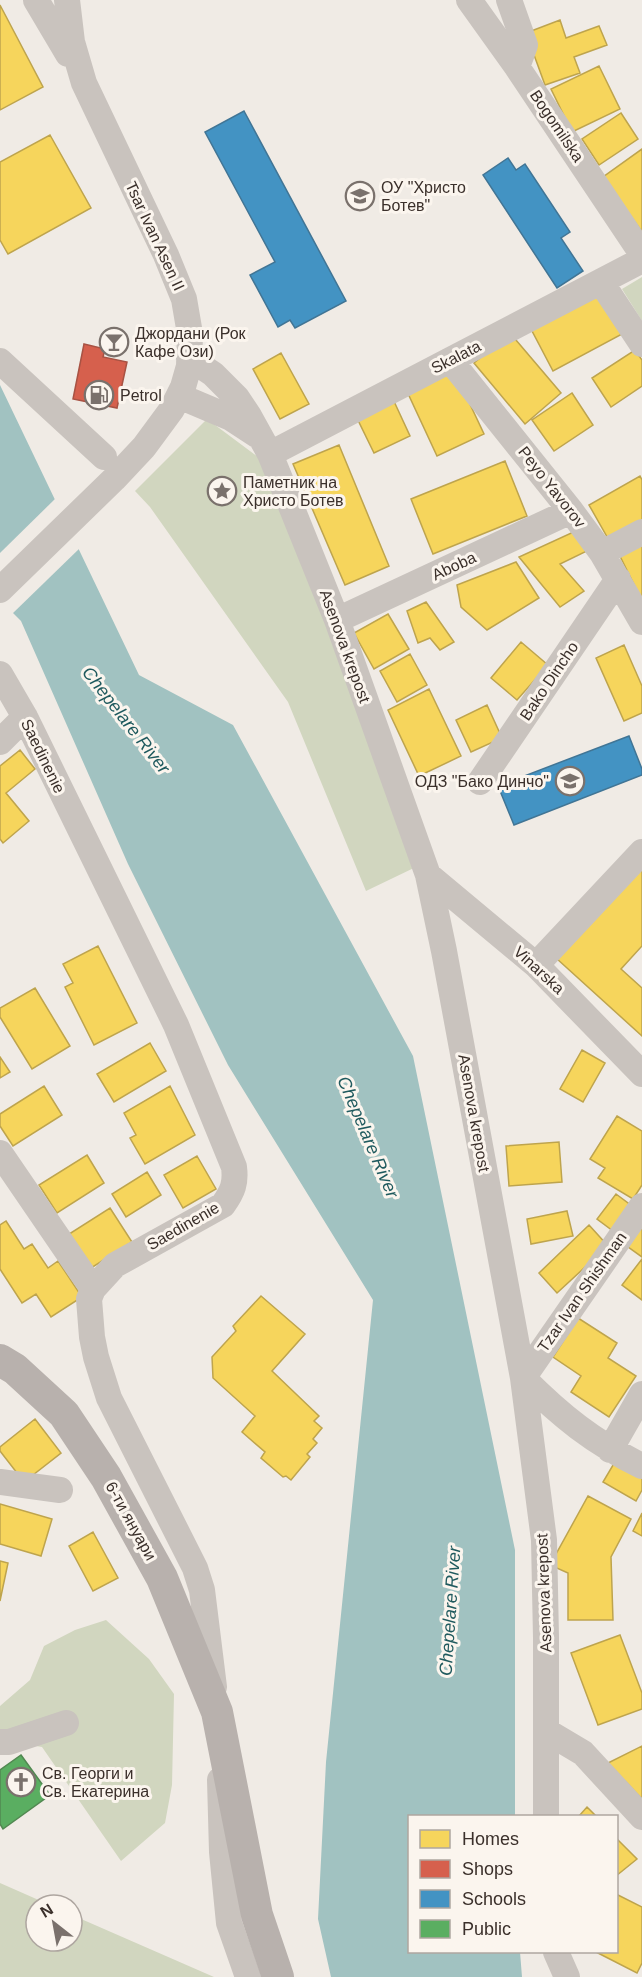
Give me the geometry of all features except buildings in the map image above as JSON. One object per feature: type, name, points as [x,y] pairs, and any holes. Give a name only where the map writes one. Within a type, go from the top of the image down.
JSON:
[{"type":"main road","name":"6-ти януари","points":[[0,1360],[15,1369],[64,1414],[106,1477],[162,1578],[217,1712],[257,1915],[278,1977]]},
{"type":"street","points":[[36,0],[84,84]]},
{"type":"street","name":"Tsar Ivan Asen II","points":[[0,590],[109,468],[164,422],[187,377],[189,358],[187,312],[180,288],[84,84],[72,42],[67,0]]},
{"type":"street","name":"Bogomilska","points":[[469,0],[518,67],[642,254]]},
{"type":"street","points":[[509,0],[525,45],[518,67]]},
{"type":"street","name":"Skalata","points":[[266,446],[450,360],[642,260]]},
{"type":"street","points":[[601,282],[642,344]]},
{"type":"street","name":"Asenova krepost","points":[[189,358],[226,386],[249,416],[266,446],[337,621],[428,875],[523,1378],[544,1540],[546,1815]]},
{"type":"street","name":"Peyo Yavorov","points":[[450,360],[602,553],[642,622]]},
{"type":"street","points":[[0,361],[109,468]]},
{"type":"street","points":[[179,396],[231,418],[266,446]]},
{"type":"street","name":"Aboba","points":[[337,621],[571,511]]},
{"type":"street","points":[[602,553],[642,532]]},
{"type":"street","name":"Bako Dincho","points":[[480,782],[618,579]]},
{"type":"street","name":"Saedinenie","points":[[0,674],[25,717],[176,1025],[234,1167],[236,1181],[224,1204],[115,1266],[93,1289]]},
{"type":"street","points":[[0,742],[25,717]]},
{"type":"street","points":[[536,965],[642,852]]},
{"type":"street","name":"Vinarska","points":[[428,875],[536,965],[642,1074]]},
{"type":"street","points":[[0,1153],[93,1289],[89,1299],[92,1337],[108,1398],[195,1568],[202,1590],[217,1712],[222,1852],[229,1923],[248,1977]]},
{"type":"street","name":"Tzar Ivan Shishman","points":[[523,1378],[642,1206]]},
{"type":"street","points":[[523,1378],[557,1412],[610,1450],[642,1466]]},
{"type":"street","points":[[610,1450],[642,1394]]},
{"type":"street","points":[[0,1482],[60,1490]]},
{"type":"street","points":[[0,1742],[9,1742],[66,1723]]},
{"type":"street","points":[[546,1731],[583,1753],[642,1817]]},
{"type":"street","points":[[556,1953],[567,1977]]},
{"type":"green space","points":[[642,277],[642,321],[622,289]]},
{"type":"green space","points":[[207,419],[266,463],[418,866],[366,891],[288,702],[150,507],[135,491]]},
{"type":"green space","points":[[106,1620],[149,1659],[174,1694],[172,1785],[165,1823],[121,1861],[42,1747],[0,1740],[0,1706],[30,1680],[44,1646],[75,1630]]},
{"type":"green space","points":[[0,1883],[24,1894],[24,1953],[84,1953],[84,1920],[214,1977],[0,1977]]},
{"type":"water","name":"Chepelare River","points":[[0,385],[139,675],[233,725],[413,1056],[515,1550],[515,1815],[408,1815],[408,1953],[520,1953],[522,1977],[331,1977],[318,1919],[326,1762],[373,1300],[228,1065],[128,864],[21,621],[0,600]]},
{"type":"pier","points":[[57,497],[81,547],[11,615],[0,604],[0,553]]},
{"type":"place","name":"ОУ \"Христо Ботев\"","points":[[360,196]]},
{"type":"place","name":"Джордани (Рок Кафе Ози)","points":[[114,342]]},
{"type":"place","name":"Petrol","points":[[99,395]]},
{"type":"place","name":"Паметник на Христо Ботев","points":[[222,491]]},
{"type":"place","name":"ОДЗ \"Бако Динчо\"","points":[[570,781]]},
{"type":"place","name":"Св. Георги и Св. Екатерина","points":[[21,1782]]}]
